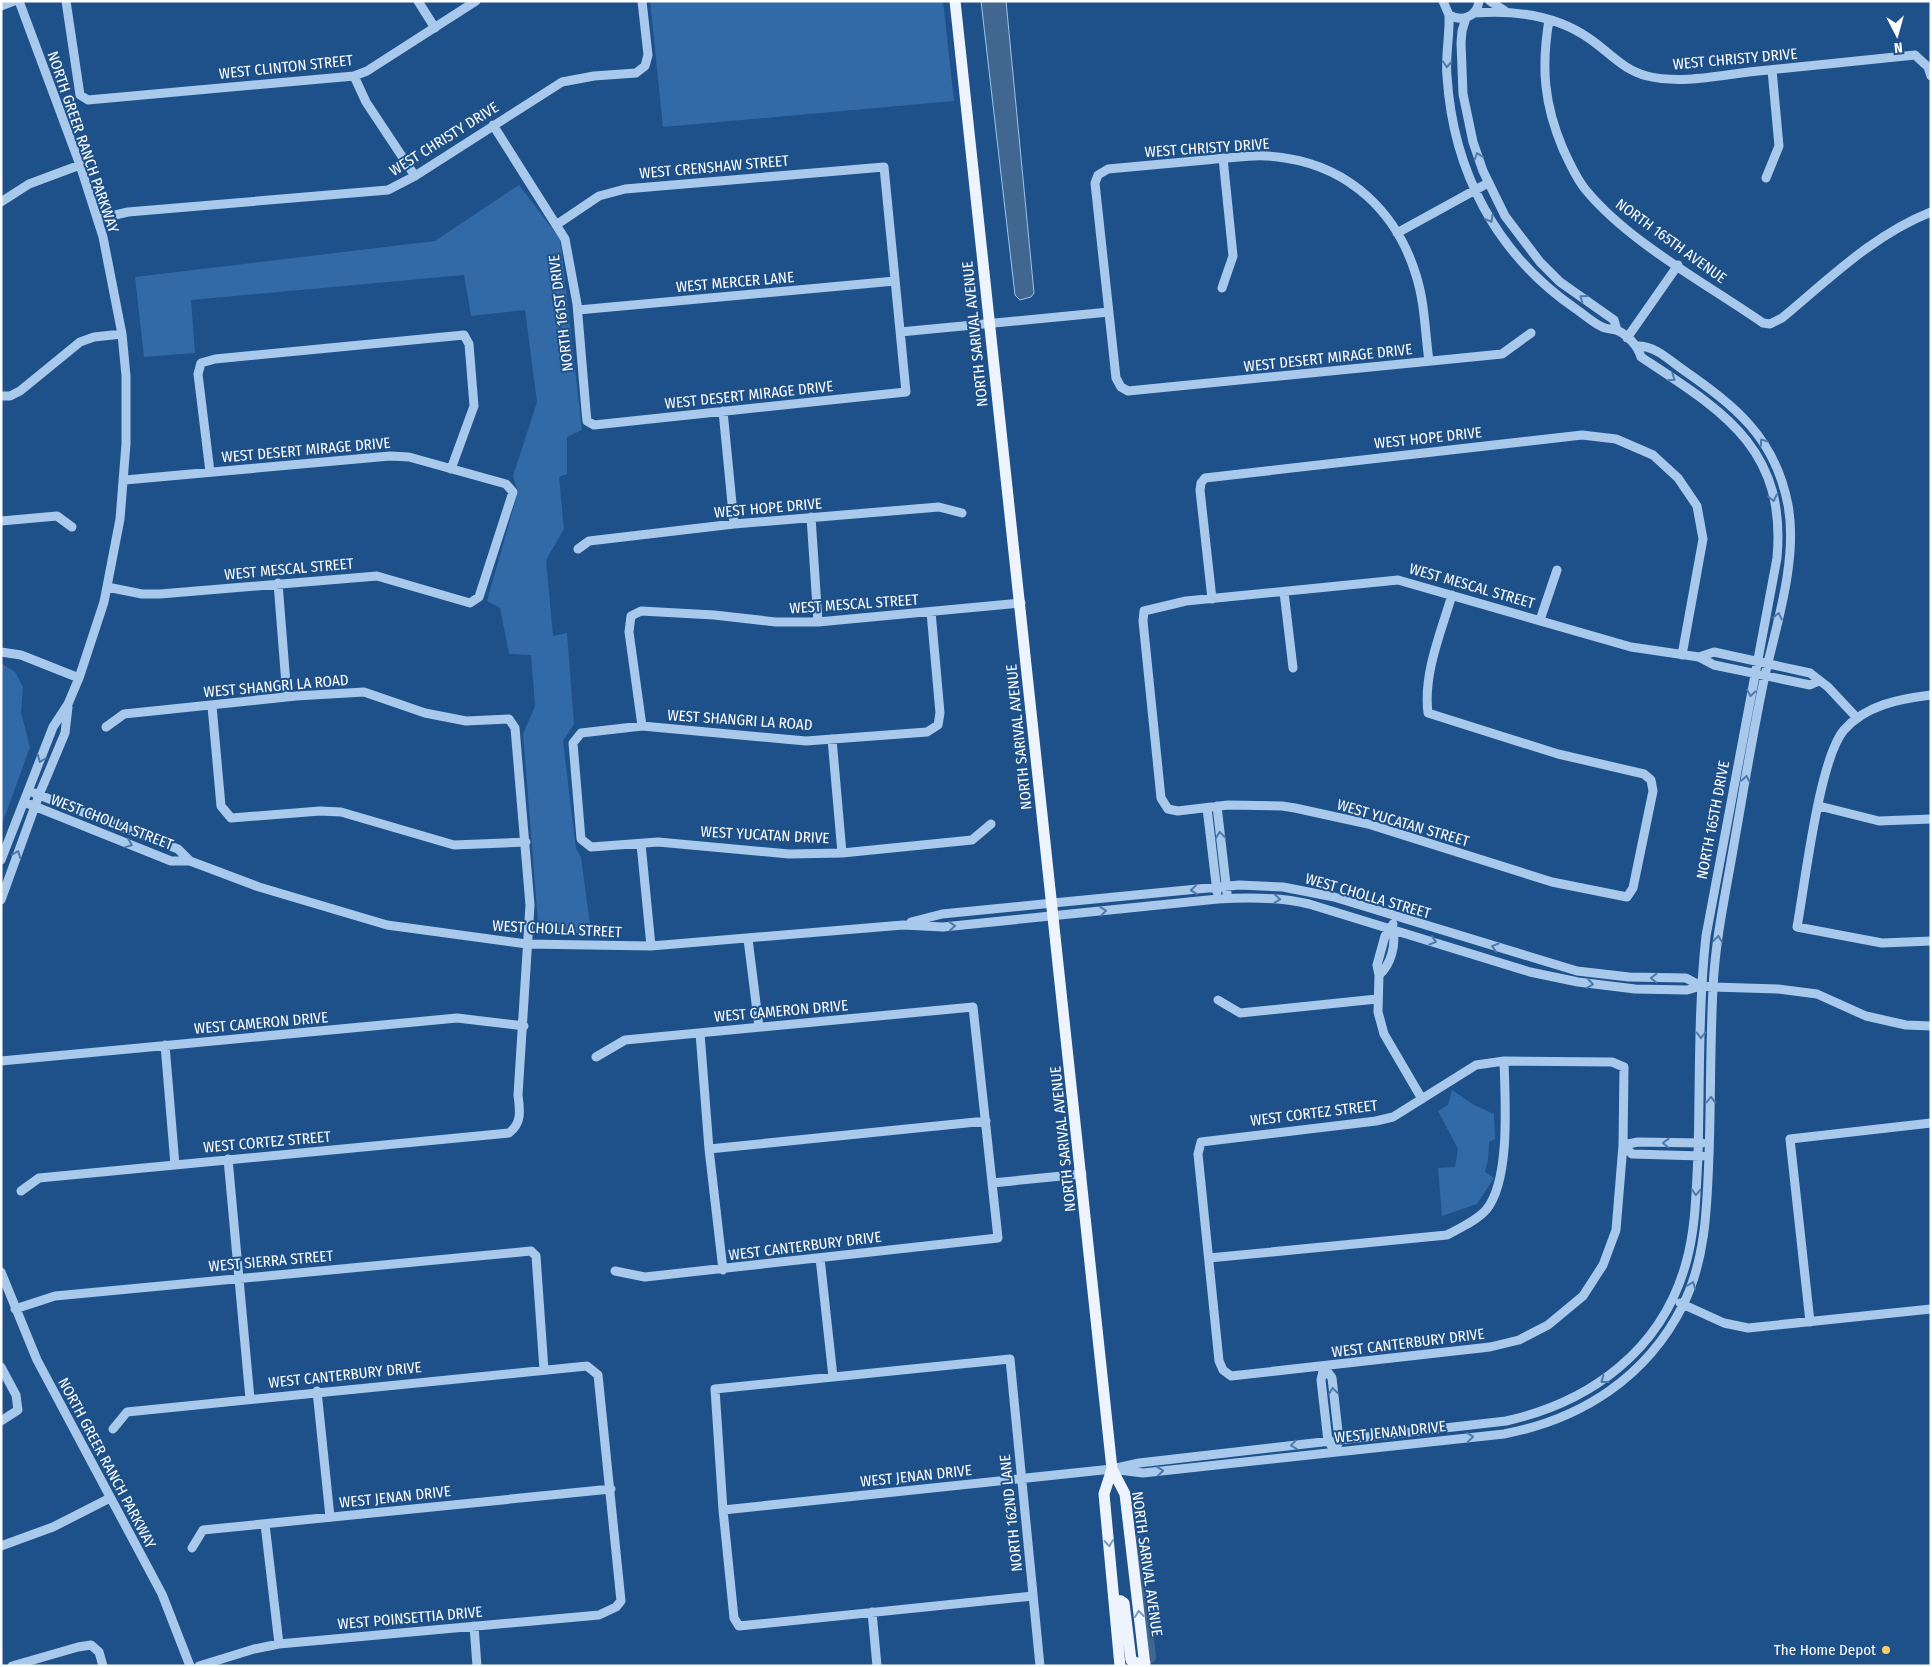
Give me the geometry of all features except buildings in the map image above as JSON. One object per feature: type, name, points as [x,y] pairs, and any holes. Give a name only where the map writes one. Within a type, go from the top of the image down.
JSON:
[{"type":"main road","name":"NORTH SARIVAL AVENUE","points":[[955,1],[1021,603],[1112,1469],[1125,1494],[1145,1664]]},
{"type":"main road","name":"NORTH SARIVAL AVENUE","points":[[1112,1469],[1104,1494],[1120,1666]]},
{"type":"main road","points":[[1114,1600],[1122,1600],[1124,1603],[1131,1660],[1136,1663],[1145,1664]]},
{"type":"street","points":[[1,6],[14,1]]},
{"type":"street","name":"NORTH GREER RANCH PARKWAY","points":[[1,860],[53,727],[68,704],[79,678],[107,587],[125,480],[126,376],[122,334],[109,264],[98,220],[80,165],[19,1]]},
{"type":"street","name":"WEST CLINTON STREET","points":[[66,1],[80,95],[88,100],[354,76],[367,71],[476,1]]},
{"type":"street","points":[[418,1],[435,28]]},
{"type":"street","name":"WEST CHRISTY DRIVE","points":[[98,220],[128,212],[388,190],[414,176],[562,82],[594,76],[636,73],[645,66],[648,55],[642,1]]},
{"type":"street","points":[[1443,1],[1449,15],[1446,74],[1460,152],[1475,190],[1496,230],[1523,265],[1560,298],[1604,328],[1617,330],[1614,320],[1560,282],[1540,262],[1505,216],[1488,183],[1473,142],[1463,94],[1462,31],[1479,1]]},
{"type":"street","points":[[1490,1],[1505,11]]},
{"type":"street","points":[[1449,15],[1460,19],[1505,11]]},
{"type":"street","name":"WEST CHRISTY DRIVE","points":[[1505,11],[1548,20],[1576,30],[1634,72],[1648,76],[1692,78],[1915,55],[1923,59],[1931,76]]},
{"type":"street","name":"NORTH 165TH AVENUE","points":[[1548,20],[1544,46],[1546,99],[1553,125],[1568,160],[1584,188],[1609,215],[1763,323],[1770,324],[1782,318],[1870,244],[1903,223],[1931,212]]},
{"type":"street","points":[[1766,178],[1779,146],[1772,70]]},
{"type":"street","points":[[354,76],[366,102],[414,176]]},
{"type":"street","name":"NORTH 161ST DRIVE","points":[[493,125],[565,239],[570,257],[578,310],[587,420],[594,425]]},
{"type":"street","name":"WEST CHRISTY DRIVE","points":[[1109,312],[1095,183],[1098,175],[1108,170],[1223,158],[1256,156],[1286,158],[1348,179],[1374,201],[1397,233],[1409,253],[1417,277],[1429,362]]},
{"type":"street","points":[[1222,288],[1233,256],[1223,158]]},
{"type":"street","points":[[1,202],[29,184],[80,165]]},
{"type":"street","name":"WEST CRENSHAW STREET","points":[[556,225],[599,196],[625,189],[884,166],[895,281]]},
{"type":"street","points":[[1397,233],[1488,183]]},
{"type":"street","points":[[1627,338],[1678,265]]},
{"type":"street","points":[[895,281],[900,332],[1109,312]]},
{"type":"street","name":"WEST MERCER LANE","points":[[578,310],[895,281]]},
{"type":"street","name":"WEST DESERT MIRAGE DRIVE","points":[[1109,312],[1116,378],[1121,387],[1128,391],[1502,354],[1532,333]]},
{"type":"street","name":"NORTH 165TH DRIVE","points":[[1617,330],[1638,346],[1649,346],[1730,404],[1754,429],[1772,456],[1788,506],[1791,534],[1787,570],[1765,676],[1721,917],[1713,987],[1706,1208],[1702,1248],[1694,1281],[1683,1304]]},
{"type":"street","name":"WEST DESERT MIRAGE DRIVE","points":[[594,425],[906,392],[900,332]]},
{"type":"street","points":[[1,396],[10,396],[20,391],[80,342],[94,337],[122,334]]},
{"type":"street","points":[[210,472],[198,374],[201,364],[215,359],[464,335],[469,344],[474,406],[451,469]]},
{"type":"street","name":"NORTH 165TH DRIVE","points":[[1638,346],[1641,357],[1712,404],[1750,445],[1765,471],[1775,506],[1778,544],[1713,892],[1701,986],[1696,1208],[1690,1247],[1673,1299],[1651,1334],[1640,1347]]},
{"type":"street","points":[[723,411],[734,524]]},
{"type":"street","name":"WEST HOPE DRIVE","points":[[1212,599],[1200,490],[1201,483],[1205,478],[1582,435],[1616,439],[1652,454],[1678,478],[1698,506],[1703,539],[1682,655]]},
{"type":"street","name":"WEST DESERT MIRAGE DRIVE","points":[[125,480],[390,456],[409,457],[506,484],[513,492],[479,597],[470,603]]},
{"type":"street","name":"WEST HOPE DRIVE","points":[[578,549],[589,541],[734,524],[939,507],[962,513]]},
{"type":"street","points":[[1,520],[58,516],[72,527]]},
{"type":"street","points":[[811,518],[818,622]]},
{"type":"street","points":[[1540,620],[1557,570]]},
{"type":"street","name":"WEST MESCAL STREET","points":[[107,587],[142,594],[160,594],[378,576],[470,603]]},
{"type":"street","name":"WEST MESCAL STREET","points":[[1168,809],[1161,798],[1143,621],[1144,611],[1186,601],[1398,580],[1631,647],[1699,657],[1714,665],[1810,685],[1818,681]]},
{"type":"street","points":[[278,583],[287,697]]},
{"type":"street","points":[[1284,592],[1293,668]]},
{"type":"street","name":"WEST YUCATAN STREET","points":[[1168,809],[1178,811],[1217,806],[1282,806],[1368,824],[1552,882],[1627,897],[1633,888],[1653,791],[1651,780],[1644,774],[1558,754],[1428,713],[1428,686],[1436,649],[1452,595]]},
{"type":"street","name":"WEST MESCAL STREET","points":[[642,726],[629,632],[631,616],[641,611],[714,615],[776,622],[818,622],[1021,603]]},
{"type":"street","name":"WEST SHANGRI LA ROAD","points":[[591,847],[581,839],[573,743],[581,733],[642,726],[806,741],[928,732],[938,725],[940,712],[932,612]]},
{"type":"street","points":[[1,652],[22,655],[79,678]]},
{"type":"street","name":"WEST MESCAL STREET","points":[[1699,657],[1714,652],[1810,673],[1828,687],[1857,718]]},
{"type":"street","name":"WEST SHANGRI LA ROAD","points":[[106,727],[124,714],[287,697],[364,692],[425,713],[466,721],[509,720],[515,728],[526,842]]},
{"type":"street","points":[[1931,695],[1884,703],[1857,718],[1843,732],[1833,754],[1819,806],[1797,927],[1882,943],[1931,941]]},
{"type":"street","name":"NORTH GREER RANCH PARKWAY","points":[[1,900],[39,795],[65,733],[68,704]]},
{"type":"street","points":[[212,706],[221,806],[231,818],[320,811],[341,812],[454,845],[526,842],[530,905],[524,1026]]},
{"type":"street","points":[[832,739],[842,853]]},
{"type":"street","name":"WEST CHOLLA STREET","points":[[29,790],[178,849],[190,861]]},
{"type":"street","name":"WEST CHOLLA STREET","points":[[24,802],[171,861],[190,861],[259,887],[386,924],[527,944],[651,946],[903,925],[943,926],[1218,898],[1293,900],[1392,928],[1530,972],[1578,982],[1635,989],[1687,990],[1701,986],[1778,989],[1817,994],[1866,1016],[1906,1025],[1931,1026]]},
{"type":"street","points":[[1217,806],[1228,898]]},
{"type":"street","points":[[1819,806],[1879,821],[1931,819]]},
{"type":"street","points":[[1207,808],[1218,898]]},
{"type":"street","name":"WEST YUCATAN DRIVE","points":[[591,847],[658,842],[789,854],[842,853],[972,840],[992,824]]},
{"type":"street","points":[[641,844],[651,946]]},
{"type":"street","name":"WEST CHOLLA STREET","points":[[903,925],[942,914],[1253,885],[1300,890],[1334,897],[1576,971],[1621,976],[1686,978],[1701,986]]},
{"type":"street","points":[[1396,917],[1392,928],[1395,937],[1387,969],[1379,975],[1378,999],[1384,1034],[1422,1100]]},
{"type":"street","points":[[748,939],[759,1027]]},
{"type":"street","points":[[1218,1000],[1240,1012],[1378,999]]},
{"type":"street","name":"WEST CAMERON DRIVE","points":[[596,1057],[625,1040],[973,1006],[986,1121]]},
{"type":"street","name":"WEST CAMERON DRIVE","points":[[1,1061],[457,1018],[524,1026]]},
{"type":"street","name":"WEST CORTEZ STREET","points":[[22,1191],[39,1178],[509,1134],[518,1127],[520,1116],[518,1095],[524,1026]]},
{"type":"street","points":[[700,1033],[709,1149],[723,1270]]},
{"type":"street","points":[[165,1046],[175,1165]]},
{"type":"street","points":[[1209,1258],[1447,1235],[1472,1222],[1486,1209],[1502,1173],[1504,1062]]},
{"type":"street","name":"WEST CORTEZ STREET","points":[[1209,1258],[1198,1154],[1201,1142],[1376,1121],[1392,1117],[1476,1065],[1504,1062],[1612,1062],[1624,1067],[1623,1145]]},
{"type":"street","points":[[709,1149],[986,1121],[992,1183],[1082,1174]]},
{"type":"street","points":[[1810,1322],[1790,1139],[1931,1123]]},
{"type":"street","points":[[1623,1145],[1638,1142],[1709,1143]]},
{"type":"street","points":[[1623,1145],[1632,1154],[1709,1156]]},
{"type":"street","name":"WEST CANTERBURY DRIVE","points":[[1209,1258],[1219,1361],[1223,1370],[1231,1376],[1490,1347],[1519,1340],[1548,1325],[1583,1296],[1603,1265],[1616,1230],[1623,1145]]},
{"type":"street","points":[[228,1159],[250,1399]]},
{"type":"street","name":"WEST CANTERBURY DRIVE","points":[[615,1271],[645,1277],[723,1270],[998,1238],[992,1183]]},
{"type":"street","name":"WEST SIERRA STREET","points":[[15,1309],[55,1296],[239,1277],[532,1251],[536,1256],[544,1370]]},
{"type":"street","points":[[820,1258],[833,1377],[715,1389],[723,1510],[734,1618],[739,1626],[1033,1596]]},
{"type":"street","name":"NORTH GREER RANCH PARKWAY","points":[[1,1272],[37,1360],[162,1594],[190,1666]]},
{"type":"street","points":[[1673,1299],[1724,1323],[1748,1328],[1931,1309]]},
{"type":"street","name":"WEST JENAN DRIVE","points":[[1112,1469],[1142,1473],[1504,1434],[1541,1426],[1597,1400],[1626,1379],[1649,1356],[1671,1327],[1683,1304]]},
{"type":"street","name":"WEST JENAN DRIVE","points":[[723,1510],[1112,1469],[1139,1463],[1506,1421],[1536,1414],[1571,1400],[1602,1383],[1640,1347]]},
{"type":"street","name":"NORTH 162ND LANE","points":[[833,1377],[1010,1358],[1040,1666]]},
{"type":"street","name":"WEST CANTERBURY DRIVE","points":[[113,1429],[127,1412],[317,1391],[587,1366],[598,1375],[611,1489]]},
{"type":"street","points":[[1,1367],[16,1395],[18,1410],[9,1418],[1,1421]]},
{"type":"street","points":[[1324,1367],[1332,1378],[1339,1440],[1335,1452]]},
{"type":"street","points":[[1324,1367],[1321,1380],[1328,1441],[1335,1452]]},
{"type":"street","points":[[317,1391],[330,1517]]},
{"type":"street","name":"WEST JENAN DRIVE","points":[[192,1548],[203,1530],[611,1489]]},
{"type":"street","name":"WEST POINSETTIA DRIVE","points":[[199,1666],[254,1648],[279,1644],[599,1615],[616,1607],[621,1601],[611,1489]]},
{"type":"street","points":[[1,1546],[53,1527],[110,1498]]},
{"type":"street","points":[[265,1524],[279,1644]]},
{"type":"street","points":[[872,1612],[877,1666]]},
{"type":"street","points":[[474,1626],[477,1666]]},
{"type":"street","points":[[12,1666],[91,1645],[99,1652],[103,1666]]},
{"type":"shaded area","points":[[650,1],[943,1],[954,101],[663,127]]},
{"type":"shaded area","points":[[981,1],[1006,1],[1034,293],[1031,297],[1020,300],[1015,295]]},
{"type":"shaded area","points":[[519,185],[560,239],[582,430],[567,437],[567,474],[559,477],[564,529],[546,560],[553,636],[567,633],[574,724],[563,741],[576,849],[581,857],[591,932],[539,935],[523,734],[535,706],[531,655],[509,654],[500,608],[487,601],[518,492],[513,476],[537,402],[525,310],[471,316],[464,275],[191,300],[195,353],[144,357],[135,277],[435,241]]},
{"type":"shaded area","points":[[1,663],[15,672],[23,687],[21,712],[30,747],[1,827]]},
{"type":"shaded area","points":[[1452,1090],[1474,1105],[1494,1114],[1495,1139],[1489,1142],[1485,1172],[1494,1178],[1477,1204],[1442,1216],[1438,1168],[1455,1167],[1458,1149],[1438,1111],[1448,1105]]},
{"type":"waterway","points":[[1139,1540],[1151,1658]]},
{"type":"place","name":"The Home Depot","points":[[1886,1650]]}]
